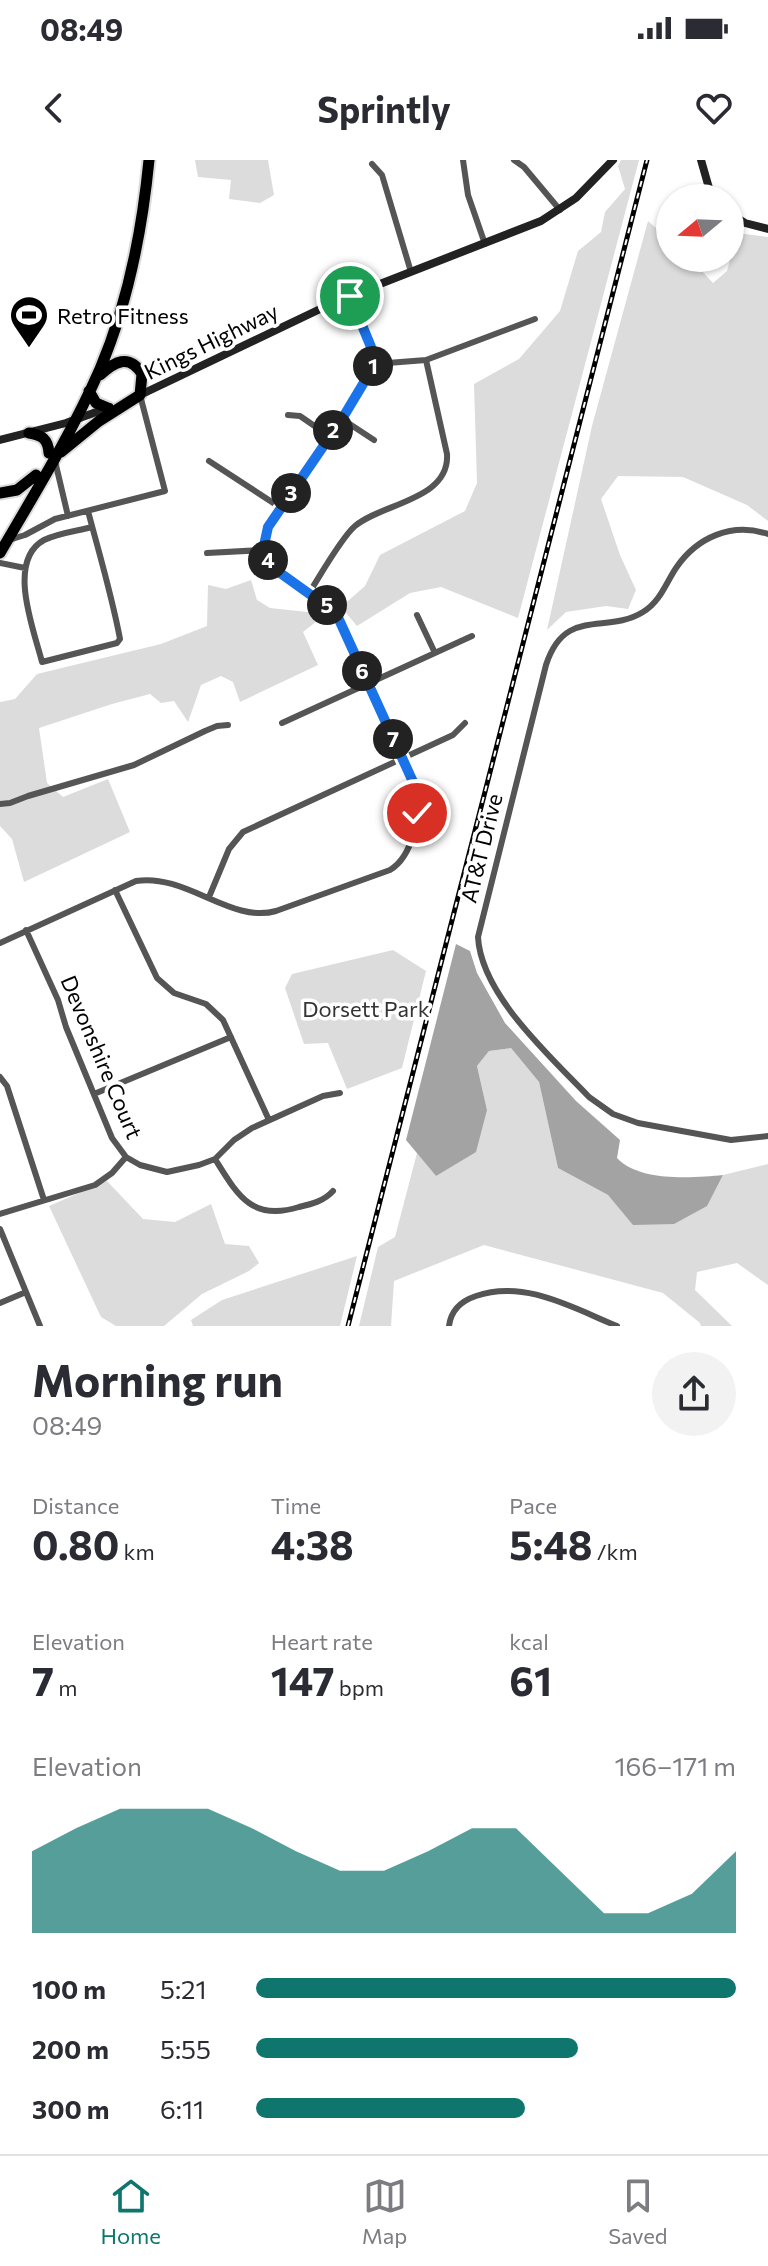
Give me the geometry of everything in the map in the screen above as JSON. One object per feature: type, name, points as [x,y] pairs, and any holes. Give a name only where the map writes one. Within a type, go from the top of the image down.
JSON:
[{"type":"highway","points":[[70,422],[120,288],[135,222],[142,160]]},
{"type":"highway","points":[[2,545],[25,510],[92,385],[118,319],[132,272],[149,160]]},
{"type":"highway","points":[[2,545],[36,475],[52,455],[140,395],[142,374],[137,366],[129,362],[117,362],[92,385]]},
{"type":"highway","points":[[92,385],[96,403],[108,408]]},
{"type":"highway","points":[[29,433],[44,438],[52,455]]},
{"type":"highway","points":[[0,493],[17,490],[36,475]]},
{"type":"street","points":[[463,160],[468,195],[485,244]]},
{"type":"street","points":[[514,160],[524,167],[560,210]]},
{"type":"street","name":"Kings Highway","points":[[0,440],[70,422],[108,408],[350,296],[522,230],[560,210],[590,186],[613,160]]},
{"type":"street","points":[[701,160],[708,184]]},
{"type":"street","points":[[372,164],[382,175],[411,272]]},
{"type":"street","points":[[744,222],[768,229]]},
{"type":"street","points":[[0,930],[2,942],[136,881],[169,882],[244,911],[270,912],[397,866],[406,855],[417,813],[416,791],[336,613],[276,570],[263,550],[266,533],[281,508],[342,419],[375,364],[350,296]]},
{"type":"street","points":[[375,364],[426,360],[535,319]]},
{"type":"street","points":[[309,593],[354,527],[425,491],[444,474],[447,454],[426,360]]},
{"type":"street","points":[[2,545],[52,520],[165,491],[140,395]]},
{"type":"street","points":[[288,415],[300,416],[329,436]]},
{"type":"street","points":[[342,419],[374,440]]},
{"type":"street","points":[[52,455],[68,516]]},
{"type":"street","points":[[209,461],[281,508]]},
{"type":"street","points":[[25,510],[27,524],[38,527]]},
{"type":"street","points":[[88,511],[120,638],[118,642],[42,662],[24,588],[29,557],[38,544],[92,527]]},
{"type":"street","points":[[52,520],[56,536]]},
{"type":"street","name":"AT&T Drive","points":[[768,534],[735,530],[709,537],[690,550],[660,596],[644,612],[577,627],[554,646],[546,665],[478,937],[482,961],[514,1017],[603,1108],[638,1123],[717,1138],[741,1140],[768,1136]]},
{"type":"street","points":[[25,535],[31,536],[38,544]]},
{"type":"street","points":[[207,553],[263,550]]},
{"type":"street","points":[[0,563],[25,568]]},
{"type":"street","points":[[417,615],[435,653]]},
{"type":"street","points":[[282,723],[472,636]]},
{"type":"street","points":[[209,897],[229,849],[243,832],[453,735],[465,723]]},
{"type":"street","points":[[0,804],[121,770],[205,731],[228,725]]},
{"type":"street","points":[[115,890],[157,978],[174,993],[211,1007],[223,1020],[269,1120]]},
{"type":"street","name":"Devonshire Court","points":[[26,930],[58,1000],[112,1138],[126,1157],[147,1168],[167,1172],[184,1170],[215,1159],[242,1134],[323,1096],[340,1093]]},
{"type":"street","points":[[94,1094],[231,1037]]},
{"type":"street","points":[[0,1077],[7,1086],[44,1200]]},
{"type":"street","points":[[0,1214],[100,1182],[126,1157]]},
{"type":"street","points":[[215,1159],[240,1196],[263,1210],[292,1210],[321,1200],[333,1191]]},
{"type":"street","points":[[0,1229],[40,1326]]},
{"type":"street","points":[[449,1326],[453,1311],[465,1300],[479,1294],[506,1290],[537,1294],[617,1326]]},
{"type":"street","points":[[0,1303],[26,1292]]},
{"type":"green space","points":[[195,160],[268,160],[274,195],[260,203],[229,199],[231,180],[198,177]]},
{"type":"green space","points":[[621,160],[639,160],[518,618],[441,587],[410,593],[357,626],[341,607],[365,586],[380,555],[465,511],[477,483],[474,384],[519,359],[560,311],[578,251],[601,232],[605,212],[625,189],[618,166]]},
{"type":"green space","points":[[648,221],[656,228],[656,272],[703,272],[713,283],[726,272],[744,272],[744,234],[768,237],[768,521],[747,505],[683,477],[618,476],[601,499],[636,590],[628,609],[606,606],[566,612],[547,630],[592,426]]},
{"type":"green space","points":[[251,580],[257,600],[270,608],[326,614],[303,632],[318,665],[240,702],[233,682],[221,676],[201,685],[188,722],[174,701],[161,703],[150,694],[39,728],[47,783],[63,797],[108,779],[130,832],[24,882],[12,839],[0,826],[0,702],[15,699],[37,674],[161,644],[207,626],[208,585],[226,589]]},
{"type":"green space","name":"Dorsett Park","points":[[393,950],[426,971],[402,1068],[347,1089],[328,1043],[304,1044],[285,988],[292,974]]},
{"type":"green space","points":[[511,1048],[539,1082],[558,1168],[608,1195],[633,1224],[707,1205],[723,1175],[768,1164],[768,1285],[737,1263],[697,1272],[695,1290],[732,1326],[701,1326],[663,1293],[484,1245],[394,1281],[391,1326],[359,1326],[378,1247],[395,1237],[417,1153],[436,1176],[487,1110],[477,1066],[489,1051]]},
{"type":"green space","points":[[107,1181],[143,1219],[175,1222],[211,1204],[225,1244],[249,1246],[259,1263],[202,1294],[164,1326],[116,1326],[101,1317],[49,1206]]},
{"type":"green space","points":[[357,1256],[340,1326],[193,1326],[191,1320],[222,1300]]},
{"type":"shaded area","points":[[456,944],[470,951],[477,973],[505,1023],[576,1101],[620,1140],[617,1158],[627,1166],[652,1175],[723,1175],[707,1206],[674,1224],[633,1225],[608,1195],[558,1168],[539,1082],[511,1048],[489,1051],[477,1066],[487,1110],[476,1152],[436,1176],[406,1140]]},
{"type":"railway","points":[[348,1326],[647,160]]},
{"type":"place","name":"Retro Fitness","points":[[29,349]]},
{"type":"route","points":[[350,296],[375,364],[342,419],[268,527],[263,550],[276,570],[336,613],[414,784],[417,813]]}]
